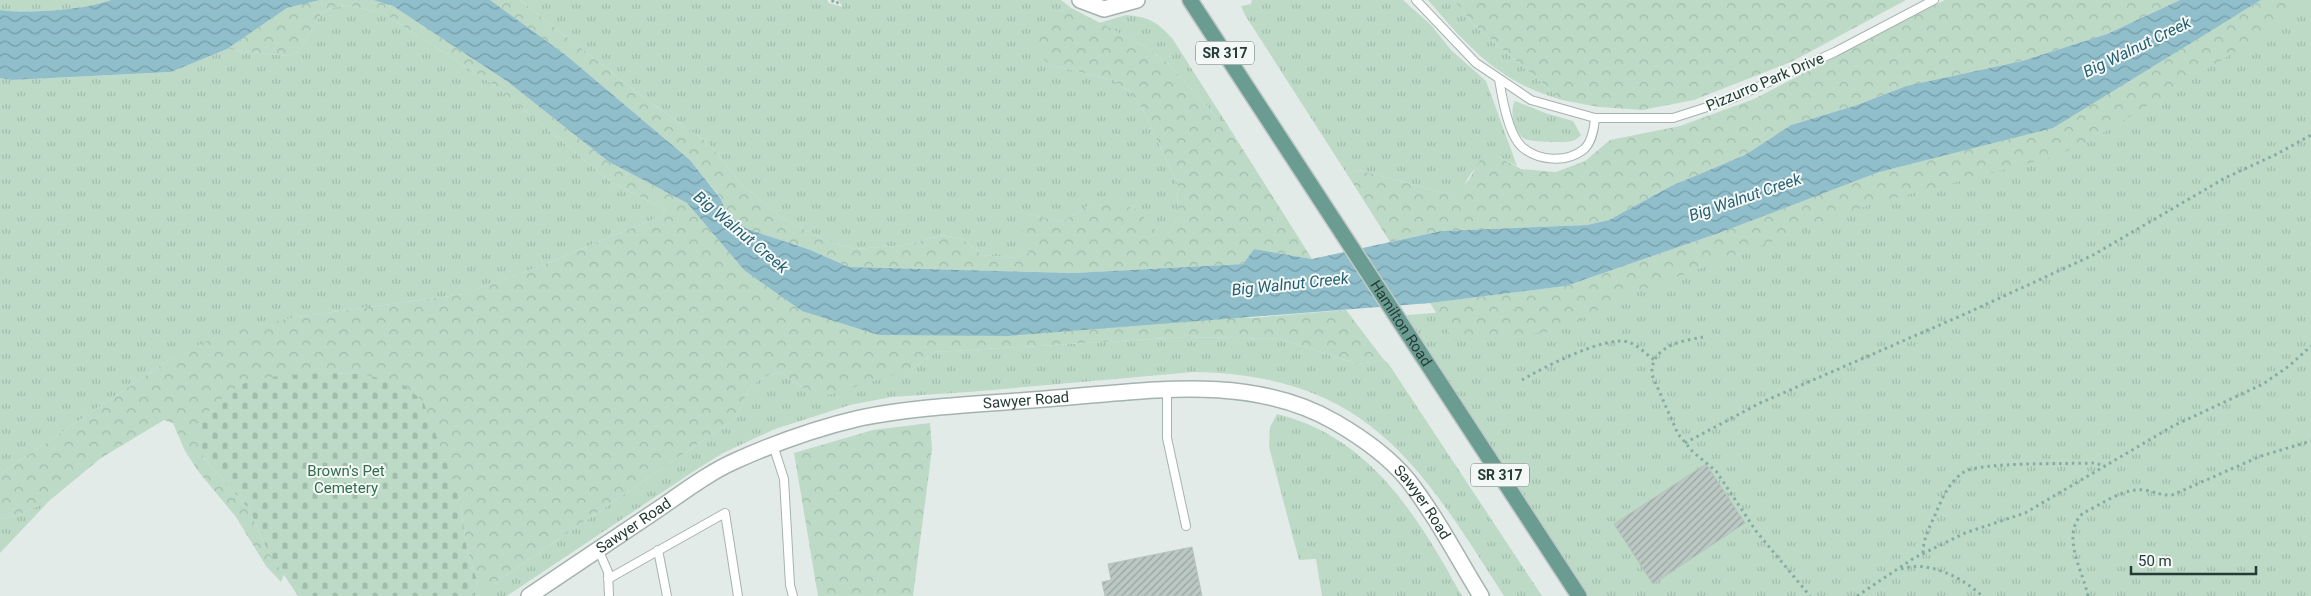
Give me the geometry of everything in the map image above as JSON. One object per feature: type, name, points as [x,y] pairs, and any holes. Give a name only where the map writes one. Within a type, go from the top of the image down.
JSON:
[{"type":"main road","name":"Hamilton Road","points":[[1190,0],[1579,596]]},
{"type":"street","points":[[1080,0],[1104,9],[1137,0]]},
{"type":"street","name":"Sawyer Road","points":[[529,596],[731,463],[773,445],[828,426],[891,413],[1166,390],[1217,388],[1250,392],[1280,399],[1334,421],[1380,454],[1406,478],[1428,509],[1480,596]]},
{"type":"lane","name":"Pizzurro Park Drive","points":[[1416,0],[1476,63],[1531,100],[1595,118],[1673,118],[1729,100],[1835,52],[1934,0]]},
{"type":"lane","points":[[1499,78],[1503,104],[1512,130],[1521,146],[1539,157],[1560,159],[1583,150],[1593,134],[1595,118]]},
{"type":"lane","points":[[1166,390],[1167,438],[1186,526]]},
{"type":"lane","points":[[773,445],[784,479],[790,585],[793,596]]},
{"type":"lane","points":[[608,579],[725,512],[738,596]]},
{"type":"lane","points":[[598,549],[608,572],[609,596]]},
{"type":"lane","points":[[658,550],[667,596]]},
{"type":"path","points":[[833,2],[842,0]]},
{"type":"path","points":[[1685,443],[1767,400],[1965,314],[2093,255],[2225,178],[2277,154],[2311,135]]},
{"type":"path","points":[[1703,337],[1673,345],[1658,354],[1654,360],[1652,375],[1678,434],[1685,443],[1716,471],[1756,531],[1810,596]]},
{"type":"path","points":[[1522,380],[1545,366],[1604,343],[1617,340],[1629,342],[1654,360]]},
{"type":"path","points":[[1856,596],[1923,554],[1965,534],[2025,513],[2173,426],[2263,384],[2289,366],[2311,346]]},
{"type":"path","points":[[2088,596],[2076,558],[2072,532],[2077,518],[2083,513],[2126,493],[2145,490],[2164,496],[2172,495],[2261,456],[2311,440]]},
{"type":"path","points":[[1923,554],[1923,543],[1945,493],[1957,478],[1971,468],[2094,463],[2105,466]]},
{"type":"path","points":[[1898,570],[1909,566],[1932,569],[1962,581],[1982,596]]},
{"type":"green space","points":[[0,0],[111,0],[71,9],[25,12],[0,10]]},
{"type":"green space","points":[[320,0],[373,0],[393,6],[508,82],[609,162],[687,203],[744,270],[1250,318],[1346,310],[1384,360],[1358,364],[1280,339],[1186,337],[935,352],[912,369],[829,395],[806,390],[780,372],[769,375],[755,383],[747,393],[736,418],[493,584],[478,584],[467,549],[459,496],[362,374],[322,373],[272,378],[203,457],[249,509],[268,551],[284,574],[281,582],[266,566],[236,517],[198,471],[185,451],[173,423],[164,420],[101,458],[49,501],[16,516],[0,519],[0,474],[170,359],[226,332],[296,317],[464,294],[538,267],[661,216],[666,210],[611,182],[497,87],[383,13],[345,5],[329,9],[321,14],[299,51],[287,56],[227,49],[287,8]]},
{"type":"green space","points":[[490,0],[520,0],[644,98],[708,143],[742,185],[781,217],[826,241],[856,249],[905,245],[943,235],[963,239],[982,255],[1017,258],[1029,252],[1022,236],[1024,219],[1029,214],[1062,222],[1093,203],[1114,201],[1137,210],[1159,234],[1171,232],[1177,217],[1178,185],[1143,110],[1129,91],[1113,80],[1051,65],[1040,57],[1031,39],[1058,12],[1071,8],[1143,45],[1169,64],[1237,140],[1312,259],[1254,249],[1243,264],[1074,273],[849,267],[808,249],[747,229],[727,214],[721,198],[690,160],[567,56]]},
{"type":"green space","points":[[520,0],[827,0],[829,3],[843,7],[838,0],[1061,0],[1071,8],[1058,12],[1051,65],[1113,80],[1129,91],[1143,110],[1178,185],[1177,217],[1171,232],[1159,235],[1137,210],[1093,203],[1062,222],[1029,214],[1029,252],[1017,258],[982,255],[963,239],[943,235],[905,245],[856,249],[826,241],[781,217],[742,185],[708,143],[644,98]]},
{"type":"green space","points":[[1252,0],[1403,0],[1431,25],[1451,50],[1486,81],[1517,166],[1497,156],[1475,169],[1461,189],[1444,193],[1358,170],[1347,174],[1245,15],[1241,6],[1251,4]]},
{"type":"green space","points":[[1428,0],[1454,0],[1475,26],[1562,100],[1520,84],[1503,73],[1472,48]]},
{"type":"green space","points":[[1454,0],[1906,0],[1791,62],[1694,100],[1642,110],[1599,107],[1562,100],[1475,26]]},
{"type":"green space","points":[[1945,0],[2180,0],[2107,34],[2022,61],[1906,86],[1857,105],[1791,125],[1745,155],[1671,186],[1609,220],[1587,225],[1441,231],[1390,242],[1347,174],[1358,170],[1444,193],[1452,192],[1464,185],[1483,156],[1497,156],[1521,169],[1556,172],[1585,161],[1610,140],[1680,126],[1754,99]]},
{"type":"green space","points":[[2261,0],[2307,0],[2264,34],[2087,143],[2049,158],[1872,204],[1616,300],[1572,325],[1547,332],[1454,341],[1430,303],[1566,286],[1722,232],[1879,172],[2053,128]]},
{"type":"green space","points":[[2274,0],[2311,0],[2311,596],[1579,596],[1396,316],[1558,303]]},
{"type":"green space","points":[[345,5],[383,13],[497,87],[611,182],[666,210],[661,216],[538,267],[464,294],[296,317],[170,359],[0,474],[0,78],[12,80],[171,72],[227,49],[287,56],[299,51],[321,14],[329,9]]},
{"type":"green space","points":[[1126,15],[1152,21],[1172,38],[1237,140],[1169,64],[1143,45],[1099,23]]},
{"type":"green space","points":[[1515,101],[1545,113],[1573,121],[1581,135],[1575,140],[1568,142],[1525,139],[1515,127],[1512,110]]},
{"type":"green space","points":[[1186,337],[1280,339],[1358,364],[1384,360],[1388,363],[1542,596],[1504,596],[1444,505],[1414,467],[1382,435],[1346,409],[1303,390],[1254,377],[1194,372],[891,397],[850,405],[775,429],[723,453],[507,596],[473,596],[478,584],[493,584],[736,418],[747,393],[755,383],[769,375],[780,372],[806,390],[912,369],[935,352]]},
{"type":"green space","name":"Brown's Pet Cemetery","points":[[322,373],[362,374],[402,384],[423,401],[459,496],[467,549],[478,584],[473,596],[298,596],[268,551],[249,509],[203,457],[197,424],[228,393],[241,385],[258,379]]},
{"type":"green space","points":[[1277,414],[1310,425],[1339,441],[1365,461],[1388,484],[1409,510],[1428,537],[1462,596],[1322,596],[1316,559],[1299,560],[1269,447],[1270,427]]},
{"type":"green space","points":[[930,423],[932,449],[913,596],[818,596],[794,453],[873,430]]},
{"type":"green space","points":[[49,501],[0,553],[0,519],[16,516]]},
{"type":"water","points":[[111,0],[320,0],[287,8],[227,49],[171,72],[12,80],[0,78],[0,10],[25,12],[56,10]]},
{"type":"water","name":"Big Walnut Creek","points":[[373,0],[490,0],[567,56],[690,160],[721,199],[727,214],[747,229],[808,249],[849,267],[1074,273],[1243,264],[1254,249],[1312,259],[1441,231],[1587,225],[1609,220],[1671,186],[1745,155],[1791,125],[1857,105],[1906,86],[2022,61],[2107,34],[2180,0],[2261,0],[2053,128],[1879,172],[1722,232],[1566,286],[1430,303],[1007,336],[879,335],[802,311],[744,270],[687,203],[609,162],[508,82],[393,6]]},
{"type":"building","points":[[1706,464],[1745,523],[1653,584],[1614,524]]},
{"type":"building","points":[[1192,547],[1202,596],[1105,596],[1102,582],[1111,580],[1108,564]]}]
